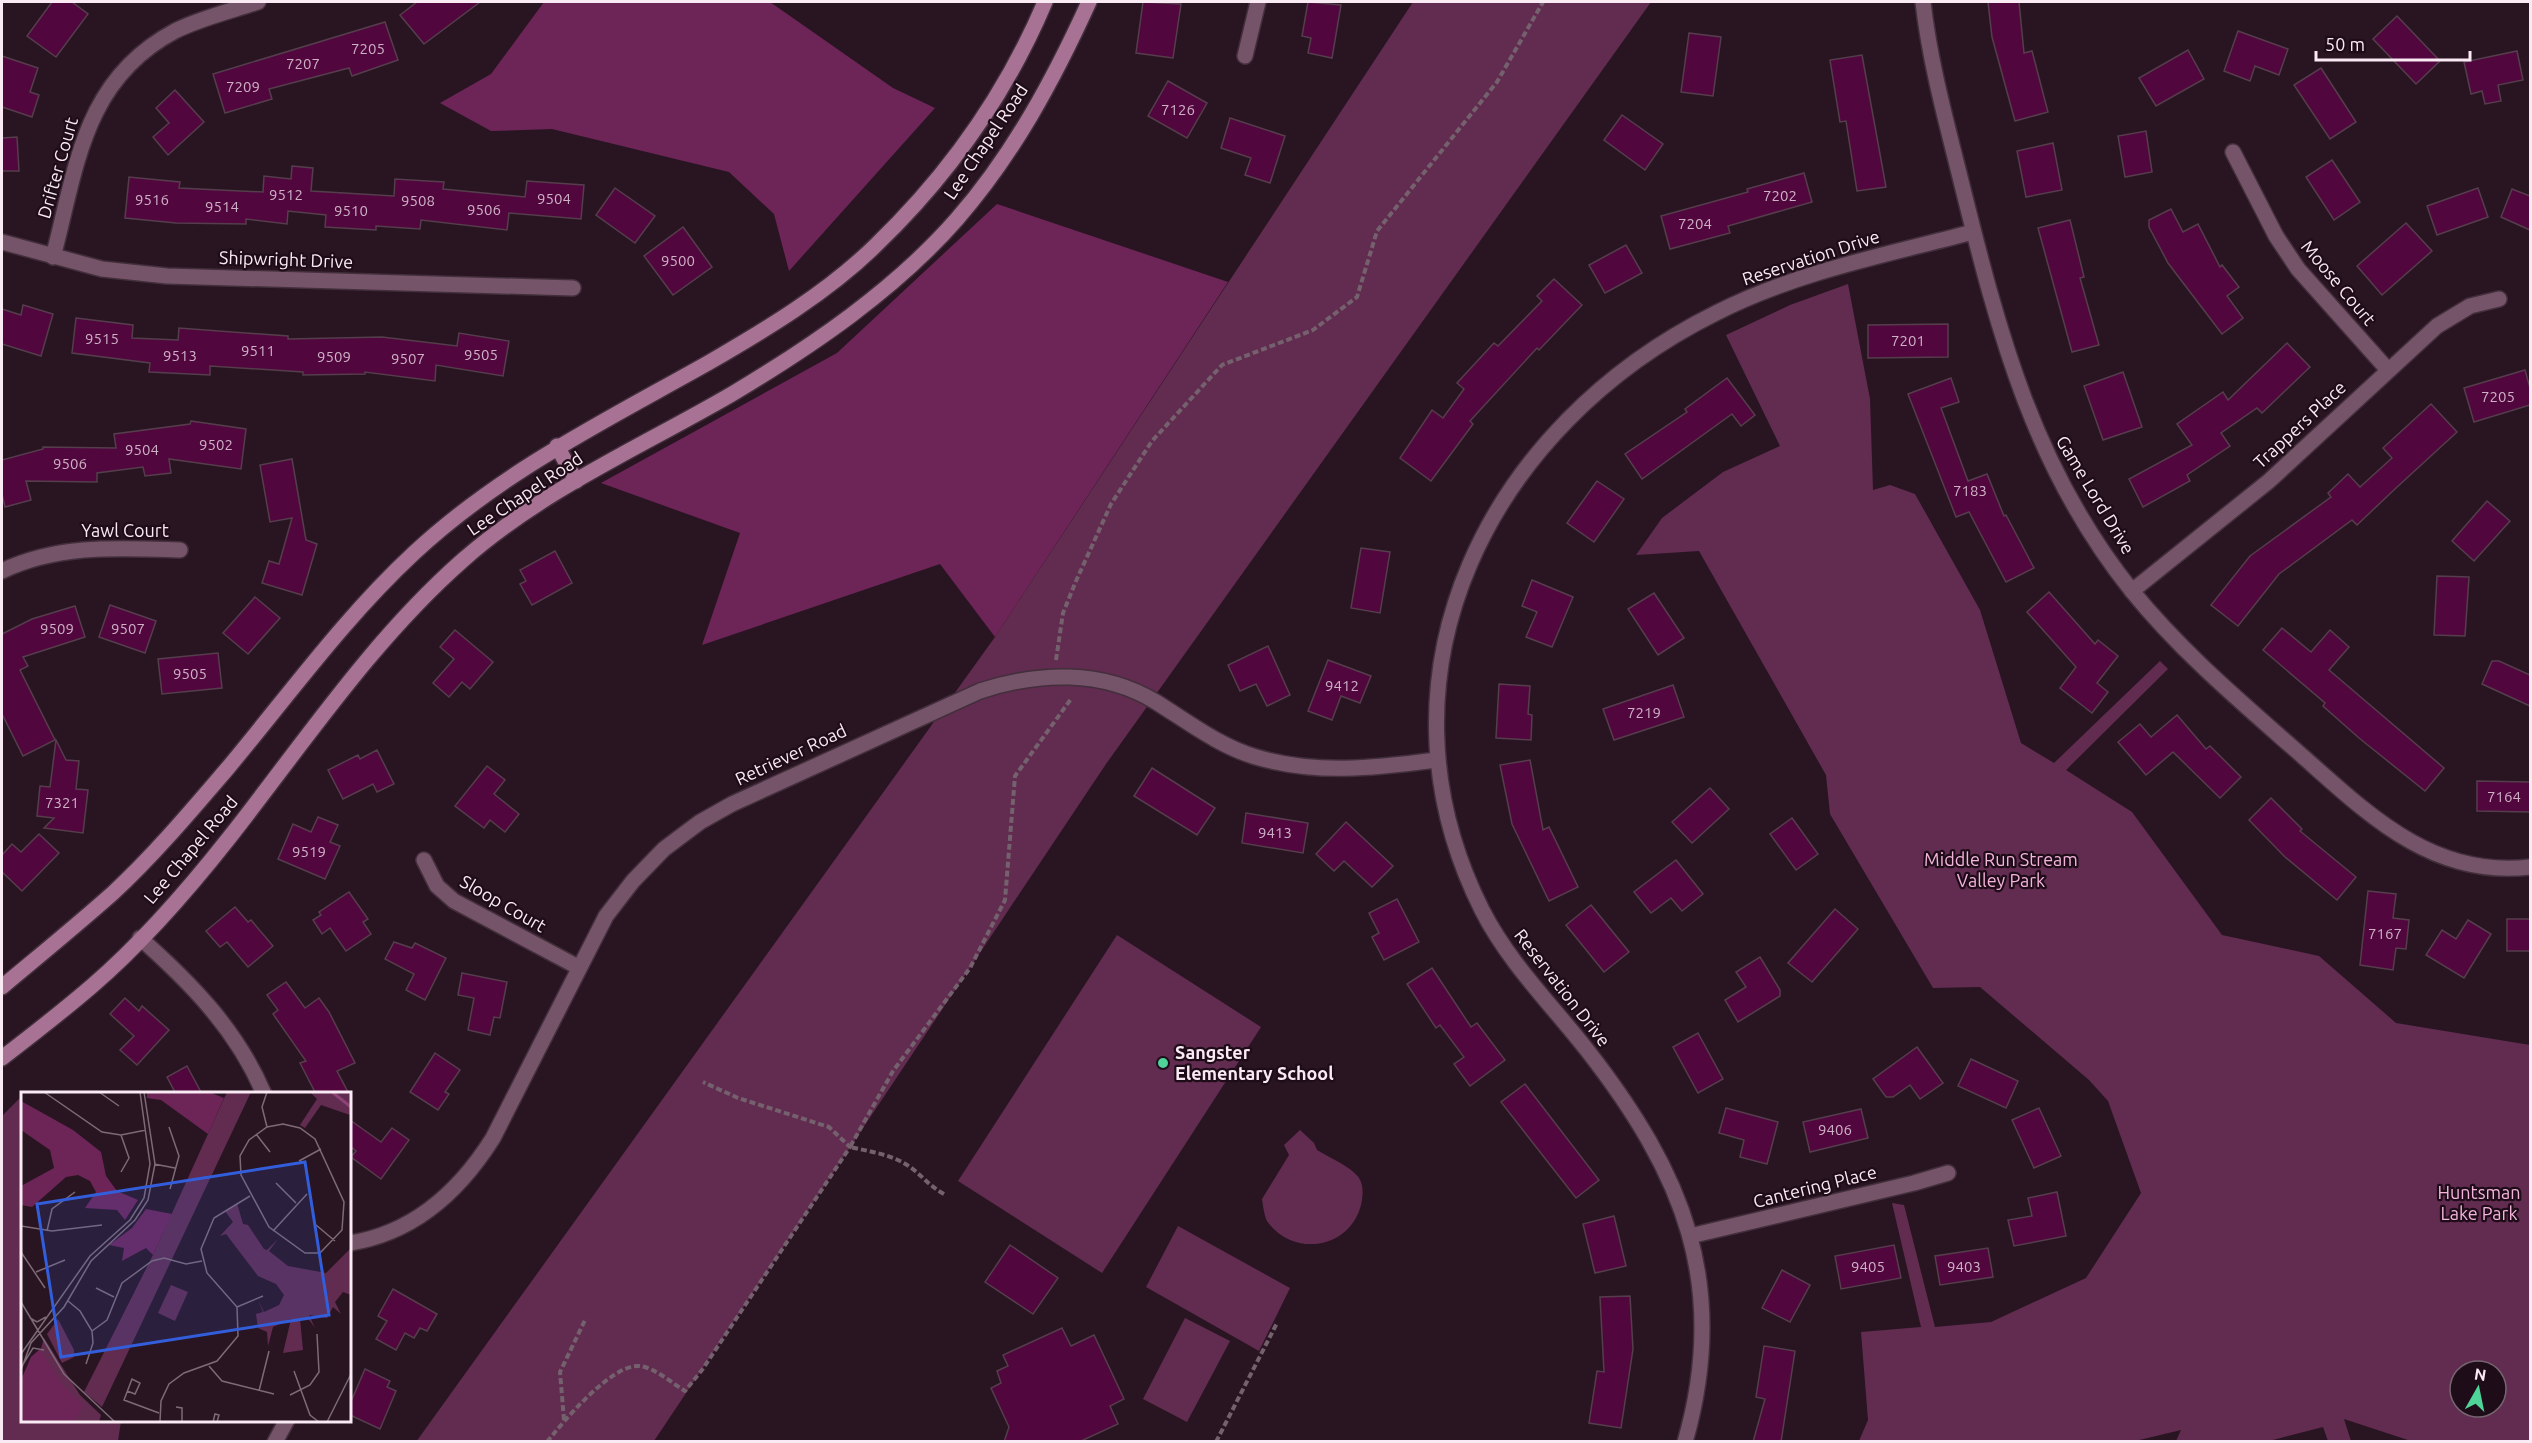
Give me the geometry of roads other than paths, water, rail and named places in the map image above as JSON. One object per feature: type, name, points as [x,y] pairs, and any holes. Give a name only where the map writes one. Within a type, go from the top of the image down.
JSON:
[{"type":"main road","name":"Lee Chapel Road","points":[[2,987],[116,890],[226,769],[361,606],[414,553],[495,488],[557,446],[711,361],[782,317],[832,283],[874,248],[939,176],[970,136],[996,98],[1045,2]]},
{"type":"main road","name":"Lee Chapel Road","points":[[2,1058],[94,985],[140,938],[227,841],[290,757],[416,605],[463,560],[516,519],[576,481],[732,393],[802,350],[880,292],[922,255],[957,219],[1026,123],[1059,66],[1089,2]]},
{"type":"main road","points":[[557,446],[576,481]]},
{"type":"street","name":"Drifter Court","points":[[53,257],[89,124],[114,79],[150,47],[175,32],[258,2]]},
{"type":"street","points":[[1245,56],[1258,2]]},
{"type":"street","name":"Game Lord Drive","points":[[1923,2],[1933,69],[1973,232],[2006,349],[2037,433],[2089,530],[2132,591],[2222,686],[2397,835],[2436,854],[2476,866],[2530,867]]},
{"type":"street","name":"Moose Court","points":[[2234,152],[2276,236],[2298,269],[2388,370]]},
{"type":"street","name":"Reservation Drive","points":[[1685,1442],[1695,1399],[1702,1319],[1690,1236],[1669,1176],[1648,1136],[1591,1056],[1516,965],[1483,912],[1468,879],[1446,815],[1437,760],[1436,706],[1439,674],[1455,604],[1467,570],[1489,524],[1524,471],[1579,409],[1647,353],[1678,333],[1751,296],[1822,271],[1973,232]]},
{"type":"street","name":"Shipwright Drive","points":[[2,242],[102,269],[167,276],[573,288]]},
{"type":"street","name":"Trappers Place","points":[[2132,591],[2269,481],[2388,370],[2454,313],[2470,306],[2499,299]]},
{"type":"street","name":"Yawl Court","points":[[2,571],[52,554],[77,549],[180,550]]},
{"type":"street","name":"Retriever Road","points":[[351,1243],[386,1234],[428,1212],[458,1186],[475,1167],[493,1138],[578,967],[606,916],[633,880],[664,849],[700,822],[732,804],[980,691],[1011,681],[1053,676],[1088,678],[1134,691],[1223,744],[1253,756],[1289,766],[1340,771],[1437,760]]},
{"type":"street","name":"Sloop Court","points":[[424,860],[437,886],[461,906],[578,967]]},
{"type":"street","points":[[140,938],[182,976],[213,1010],[241,1048],[263,1092]]},
{"type":"street","name":"Cantering Place","points":[[1690,1236],[1903,1186],[1948,1173]]},
{"type":"street","points":[[275,1442],[286,1422]]},
{"type":"place","name":"Sangster Elementary School","points":[[1163,1063]]},
{"type":"park label","name":"Middle Run Stream Valley Park","points":[[2001,870]]},
{"type":"park label","name":"Huntsman Lake Park","points":[[2479,1203]]}]
